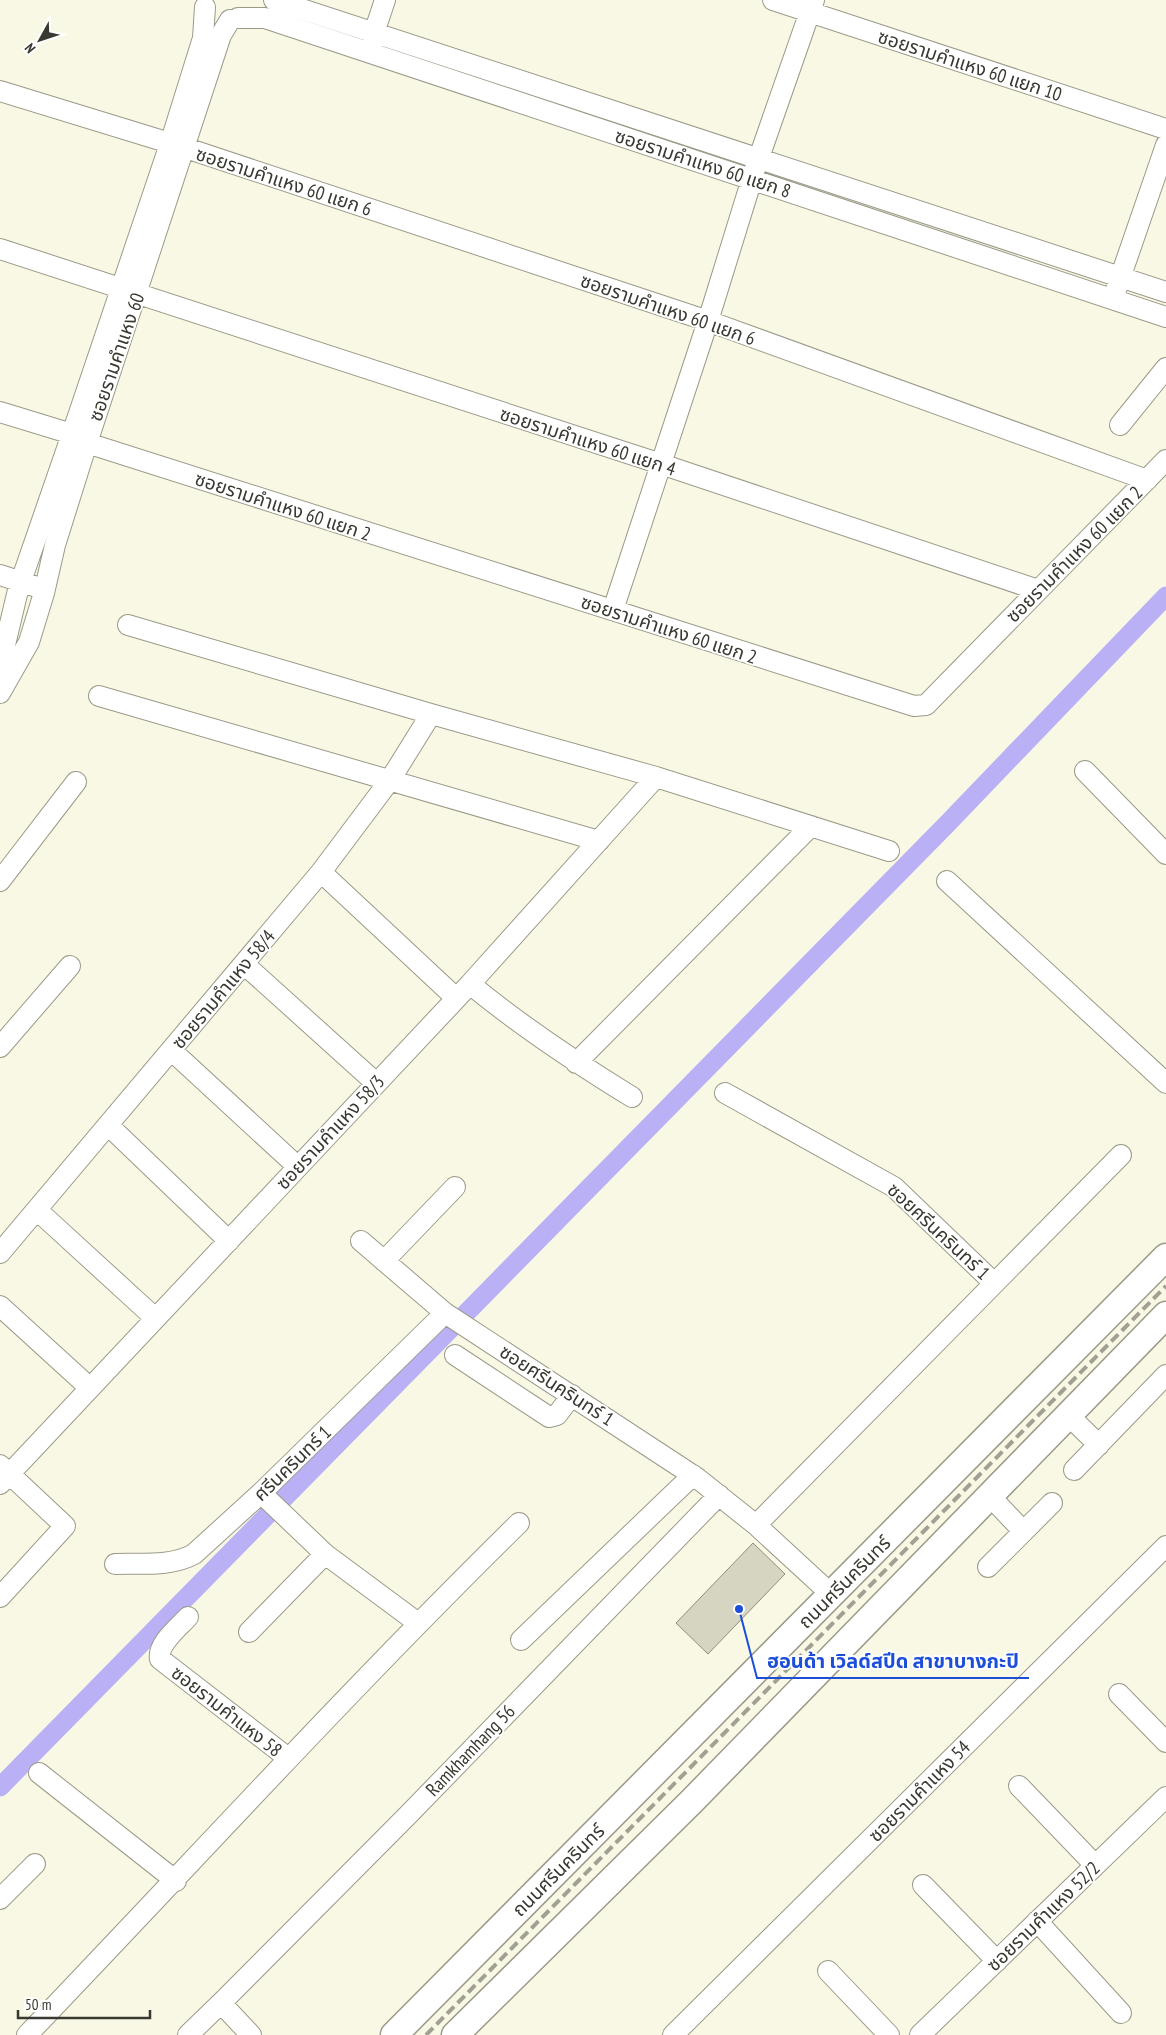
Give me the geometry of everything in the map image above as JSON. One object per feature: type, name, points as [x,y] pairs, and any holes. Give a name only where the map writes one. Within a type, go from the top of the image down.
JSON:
[{"type":"main road","name":"ถนนศรีนครินทร์","points":[[395,2035],[1166,1257]]},
{"type":"main road","points":[[455,2035],[692,1801],[1166,1315]]},
{"type":"street","name":"ซอยรามคำแหง 60","points":[[0,666],[20,581],[80,439],[178,146],[221,35],[234,19],[245,12],[251,0]]},
{"type":"street","name":"ซอยรามคำแหง 60 แยก 8","points":[[274,0],[1166,292]]},
{"type":"street","points":[[368,52],[385,0]]},
{"type":"street","name":"ซอยรามคำแหง 60 แยก 10","points":[[773,0],[812,6],[1166,130]]},
{"type":"street","name":"ซอยรามคำแหง 60","points":[[201,3],[213,16],[221,20],[234,19]]},
{"type":"street","name":"ซอยรามคำแหง 60","points":[[178,146],[203,38],[201,3]]},
{"type":"street","points":[[613,610],[708,321],[751,180],[812,6]]},
{"type":"street","name":"ซอยรามคำแหง 60 แยก 8","points":[[234,19],[265,18],[1166,318]]},
{"type":"street","name":"ซอยรามคำแหง 60 แยก 6","points":[[0,91],[178,146],[708,321],[1147,480]]},
{"type":"street","points":[[552,113],[557,93]]},
{"type":"street","points":[[1113,300],[1166,145]]},
{"type":"street","points":[[935,241],[942,218]]},
{"type":"street","name":"ซอยรามคำแหง 60 แยก 4","points":[[0,249],[661,464],[1038,590]]},
{"type":"street","points":[[1120,425],[1166,368]]},
{"type":"street","name":"ซอยรามคำแหง 60 แยก 2","points":[[0,412],[914,706],[926,704],[1166,460]]},
{"type":"street","name":"ซอยรามคำแหง 60","points":[[0,693],[29,642],[45,589],[80,439]]},
{"type":"street","points":[[0,575],[45,589]]},
{"type":"street","points":[[128,625],[431,714],[656,777],[889,851]]},
{"type":"street","points":[[99,696],[599,841]]},
{"type":"street","name":"ซอยรามคำแหง 58/4","points":[[0,1253],[321,872],[390,780],[431,714]]},
{"type":"street","points":[[1085,771],[1166,854]]},
{"type":"street","name":"ซอยรามคำแหง 58/3","points":[[3,1474],[90,1388],[470,984],[656,777]]},
{"type":"street","points":[[0,881],[76,782]]},
{"type":"street","points":[[576,1063],[811,826]]},
{"type":"street","points":[[321,872],[456,998]]},
{"type":"street","points":[[947,881],[1166,1083]]},
{"type":"street","points":[[244,964],[376,1083]]},
{"type":"street","points":[[0,1048],[70,966]]},
{"type":"street","points":[[470,984],[510,1016],[576,1063],[632,1097]]},
{"type":"street","points":[[171,1050],[298,1167]]},
{"type":"street","name":"ซอยศรีนครินทร์ 1","points":[[724,1094],[894,1187],[994,1284]]},
{"type":"street","points":[[108,1125],[228,1241]]},
{"type":"street","name":"ซอยศรีนครินทร์ 1","points":[[756,1525],[1121,1155]]},
{"type":"street","points":[[384,1261],[455,1187]]},
{"type":"street","points":[[37,1210],[155,1318]]},
{"type":"street","name":"ซอยศรีนครินทร์ 1","points":[[361,1241],[456,1320],[693,1475],[756,1525],[832,1595]]},
{"type":"street","points":[[0,1306],[90,1388]]},
{"type":"street","name":"ศรีนครินทร์ 1","points":[[115,1564],[183,1560],[205,1544],[456,1320]]},
{"type":"street","points":[[455,1355],[549,1417],[557,1415],[572,1395]]},
{"type":"street","points":[[1074,1470],[1166,1375]]},
{"type":"street","points":[[1068,1415],[1099,1445]]},
{"type":"street","points":[[0,1596],[64,1526],[3,1474]]},
{"type":"street","points":[[521,1640],[693,1475]]},
{"type":"street","points":[[261,1493],[325,1554],[418,1623]]},
{"type":"street","name":"Ramkhamhang 56","points":[[188,2035],[408,1814],[719,1495]]},
{"type":"street","points":[[989,1495],[1024,1531]]},
{"type":"street","points":[[988,1566],[1052,1503]]},
{"type":"street","name":"ซอยรามคำแหง 58","points":[[27,2035],[176,1881],[288,1758],[418,1623],[519,1524]]},
{"type":"street","name":"ซอยรามคำแหง 54","points":[[673,2035],[1166,1546]]},
{"type":"street","points":[[249,1632],[325,1554]]},
{"type":"street","name":"ซอยรามคำแหง 58","points":[[188,1617],[162,1647],[159,1655],[160,1658],[288,1758]]},
{"type":"street","points":[[1120,1694],[1166,1742]]},
{"type":"street","points":[[39,1773],[176,1881]]},
{"type":"street","points":[[1019,1786],[1095,1864]]},
{"type":"street","name":"ซอยรามคำแหง 52/2","points":[[920,2035],[1166,1797]]},
{"type":"street","points":[[0,1899],[35,1864]]},
{"type":"street","points":[[924,1885],[997,1961]]},
{"type":"street","points":[[1037,1921],[1121,2013]]},
{"type":"street","points":[[828,1970],[889,2035]]},
{"type":"street","points":[[221,2003],[251,2035]]},
{"type":"building","points":[[753,1543],[785,1574],[708,1654],[676,1623]]},
{"type":"waterway","points":[[0,1787],[947,824],[1166,596]]},
{"type":"railway","points":[[426,2035],[1166,1286]]},
{"type":"place","name":"ฮอนด้า เวิลด์สปีด สาขาบางกะปิ","points":[[739,1609]]}]
